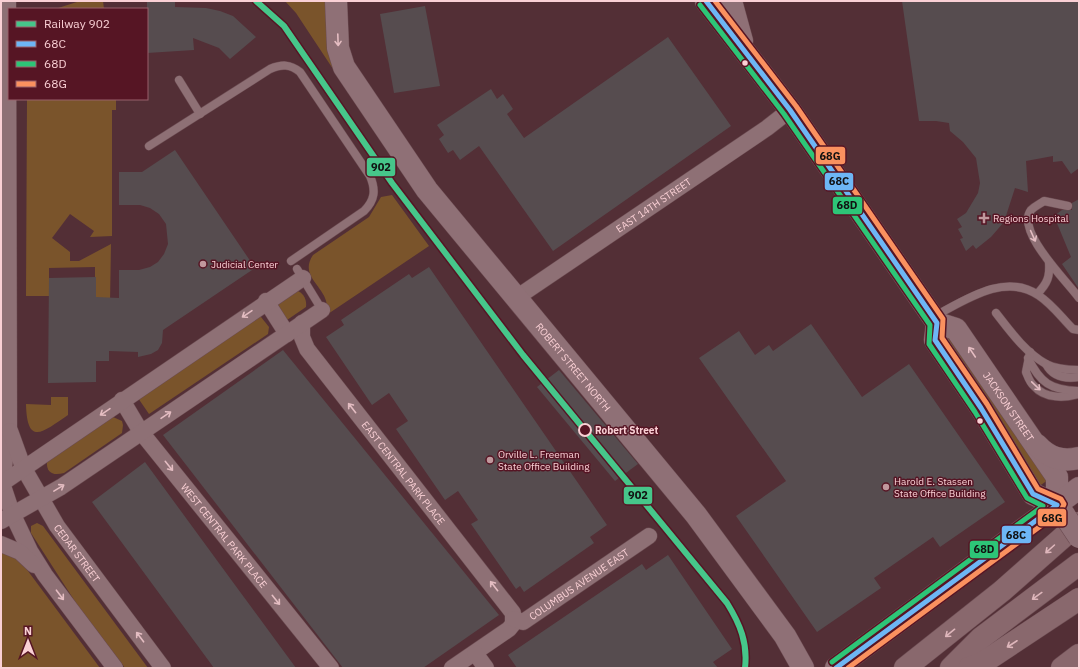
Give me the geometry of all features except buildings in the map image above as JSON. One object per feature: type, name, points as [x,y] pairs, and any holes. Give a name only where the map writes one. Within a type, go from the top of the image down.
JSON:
[{"type":"highway","points":[[905,668],[1002,591],[1068,516]]},
{"type":"highway","points":[[951,668],[981,638],[1079,564]]},
{"type":"highway","points":[[969,668],[981,664],[1079,599]]},
{"type":"highway","points":[[1062,668],[1079,655]]},
{"type":"main road","name":"ROBERT STREET NORTH","points":[[336,1],[338,48],[344,67],[427,190],[696,515],[785,636],[804,668]]},
{"type":"main road","name":"ROBERT STREET NORTH","points":[[352,1],[352,65],[357,86]]},
{"type":"main road","points":[[706,1],[790,110],[935,320],[935,340],[981,408],[1033,494],[1068,516],[1079,537]]},
{"type":"main road","points":[[731,1],[745,50]]},
{"type":"main road","name":"JACKSON STREET","points":[[935,320],[956,329],[1056,478],[1068,516]]},
{"type":"main road","points":[[1024,431],[1045,453],[1055,459],[1070,460],[1079,458]]},
{"type":"main road","points":[[836,668],[1068,516],[1079,488]]},
{"type":"street","name":"CEDAR STREET","points":[[8,1],[5,323],[9,428],[1,483],[7,517],[45,575],[114,668]]},
{"type":"street","name":"EAST 14TH STREET","points":[[516,298],[767,128],[790,110]]},
{"type":"street","points":[[1,483],[266,301],[300,273]]},
{"type":"street","points":[[266,301],[287,334]]},
{"type":"street","points":[[7,517],[41,498],[322,310]]},
{"type":"street","name":"EAST CENTRAL PARK PLACE","points":[[302,323],[302,337],[307,349],[510,607],[514,619]]},
{"type":"street","name":"WEST CENTRAL PARK PLACE","points":[[122,400],[141,432],[331,668]]},
{"type":"street","name":"CEDAR STREET","points":[[9,428],[23,467],[58,526],[163,668]]},
{"type":"street","name":"COLUMBUS AVENUE EAST","points":[[452,668],[509,629],[514,619],[523,622],[649,536]]},
{"type":"street","points":[[1,544],[20,552],[45,575]]},
{"type":"street","points":[[475,653],[486,668]]},
{"type":"lane","points":[[149,146],[280,64],[292,66],[300,72],[370,176],[374,185],[374,195],[371,204],[364,211],[291,261]]},
{"type":"lane","points":[[179,80],[200,114]]},
{"type":"lane","points":[[1068,206],[1044,201],[1031,211],[1028,219],[1029,227],[1035,241],[1049,262],[1079,298]]},
{"type":"lane","points":[[1037,294],[1046,286],[1050,276],[1049,262]]},
{"type":"lane","points":[[300,273],[322,310]]},
{"type":"lane","points":[[935,320],[979,292],[994,288],[1015,286],[1037,294],[1073,329],[1079,330]]},
{"type":"lane","points":[[996,313],[1029,355],[1035,372],[1052,387],[1065,391],[1079,392]]},
{"type":"lane","points":[[1029,355],[1046,364],[1063,369],[1079,370]]},
{"type":"lane","points":[[1046,364],[1049,371],[1060,377],[1079,377]]},
{"type":"shaded area","points":[[80,1],[103,1],[104,8],[58,8]]},
{"type":"shaded area","points":[[285,1],[327,1],[333,69],[296,13]]},
{"type":"shaded area","points":[[27,100],[116,100],[116,110],[112,110],[112,236],[90,237],[94,231],[70,214],[52,238],[70,252],[70,261],[79,261],[111,244],[110,303],[95,297],[95,267],[49,268],[49,296],[26,296]]},
{"type":"shaded area","points":[[392,195],[429,246],[325,316],[327,307],[325,299],[322,291],[312,278],[309,271],[309,264],[313,255],[369,217],[381,197]]},
{"type":"shaded area","points":[[298,291],[305,298],[306,307],[287,320],[275,305]]},
{"type":"shaded area","points":[[258,317],[261,317],[269,327],[268,334],[149,414],[138,398]]},
{"type":"shaded area","points":[[947,335],[1048,480],[1038,487],[943,338]]},
{"type":"shaded area","points":[[51,397],[68,397],[68,415],[44,430],[38,432],[33,431],[27,418],[26,404],[51,405]]},
{"type":"shaded area","points":[[113,417],[122,421],[122,433],[64,473],[54,474],[49,471],[47,461]]},
{"type":"shaded area","points":[[37,523],[43,526],[148,668],[125,668],[76,603],[31,533],[31,526]]},
{"type":"shaded area","points":[[1,535],[2,536],[100,668],[1,668]]},
{"type":"rail line","name":"902","points":[[256,1],[284,26],[392,183],[523,355],[727,603],[736,618],[742,634],[746,659],[745,668]]},
{"type":"transit line","name":"68C","points":[[706,1],[790,110],[937,323],[935,340],[981,408],[1033,494],[1057,505],[836,668]]},
{"type":"transit line","name":"68G","points":[[715,1],[796,106],[943,319],[942,338],[987,404],[1038,489],[1061,499],[1064,504],[1061,511],[848,668]]},
{"type":"transit line","name":"68D","points":[[700,5],[784,114],[930,325],[929,344],[975,412],[1027,498],[1043,506],[832,662]]},
{"type":"place","name":"Regions Hospital","points":[[984,218]]},
{"type":"place","name":"Judicial Center","points":[[203,264]]},
{"type":"place","name":"Robert Street","points":[[585,430]]},
{"type":"place","name":"Orville L. Freeman State Office Building","points":[[490,460]]},
{"type":"place","name":"Harold E. Stassen State Office Building","points":[[886,487]]}]
